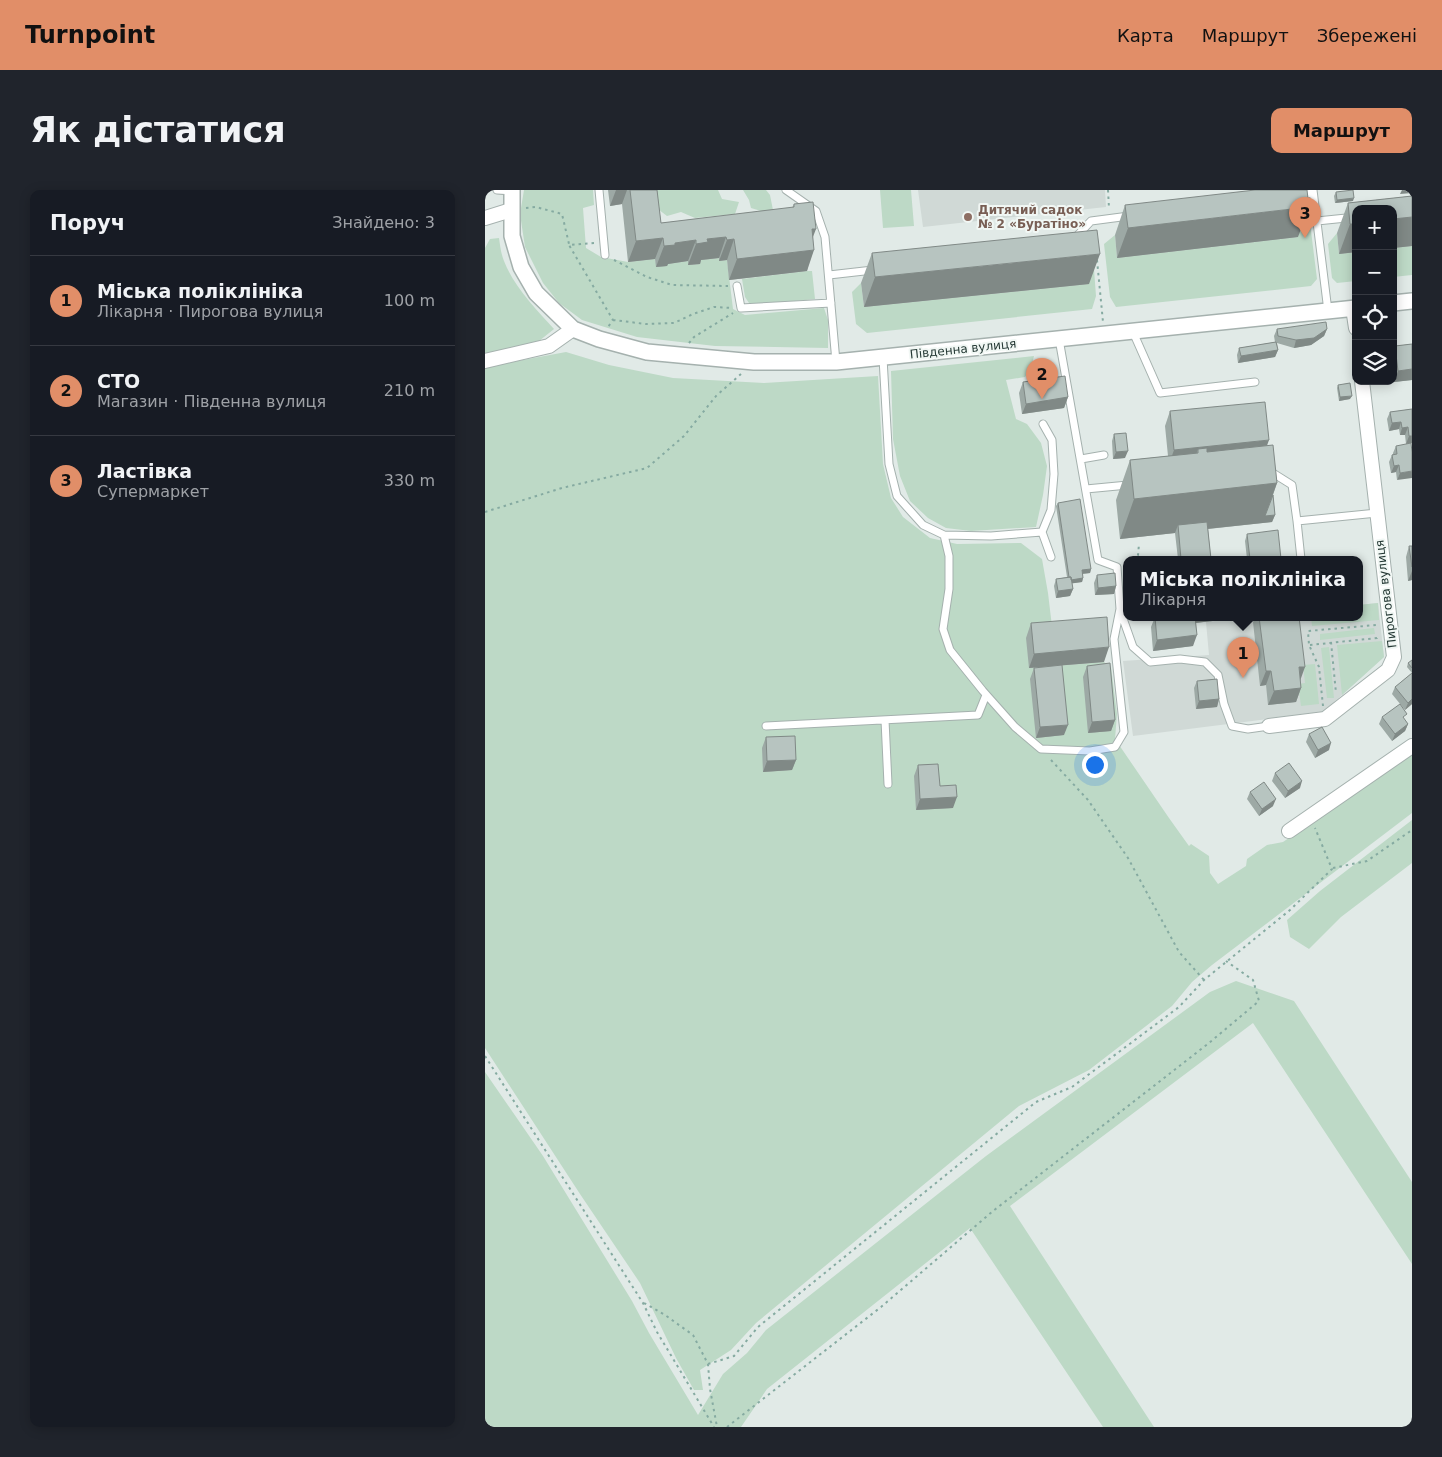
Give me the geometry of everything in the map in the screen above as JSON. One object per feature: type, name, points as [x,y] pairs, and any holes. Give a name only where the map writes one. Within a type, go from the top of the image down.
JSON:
[{"type":"street","points":[[485,361],[549,346],[573,329],[536,293],[521,267],[512,236],[511,210],[507,190]]},
{"type":"street","points":[[485,218],[511,210]]},
{"type":"street","points":[[1397,303],[1412,301]]},
{"type":"street","name":"Південна вулиця","points":[[573,329],[599,339],[647,352],[754,362],[836,362],[1352,308]]},
{"type":"street","name":"Пирогова вулиця","points":[[1269,726],[1325,719],[1388,670],[1394,658],[1362,385]]},
{"type":"street","points":[[1289,831],[1412,746]]},
{"type":"lane","points":[[599,190],[605,255]]},
{"type":"lane","points":[[786,190],[816,211],[825,237],[836,362]]},
{"type":"lane","points":[[1295,195],[1313,191],[1328,310]]},
{"type":"lane","points":[[806,212],[816,211]]},
{"type":"lane","points":[[1071,243],[1091,221],[1138,215]]},
{"type":"lane","points":[[1317,221],[1352,217]]},
{"type":"lane","points":[[829,275],[878,269]]},
{"type":"lane","points":[[737,286],[741,308],[831,303]]},
{"type":"lane","points":[[1133,331],[1160,393],[1255,382]]},
{"type":"lane","points":[[1059,339],[1098,560],[1117,567],[1120,609],[1123,618]]},
{"type":"lane","points":[[883,357],[889,464],[897,496],[923,525],[944,535],[991,536],[1042,532]]},
{"type":"lane","points":[[1043,424],[1052,440],[1054,474],[1051,510],[1042,532],[1051,557]]},
{"type":"lane","points":[[1081,459],[1104,455]]},
{"type":"lane","points":[[1259,471],[1268,470],[1292,485],[1301,556]]},
{"type":"lane","points":[[1086,489],[1134,484]]},
{"type":"lane","points":[[1297,521],[1377,513]]},
{"type":"lane","points":[[944,535],[949,556],[949,589],[943,629],[951,650],[1015,728],[1041,749],[1090,751],[1115,747],[1124,732],[1114,639],[1120,609]]},
{"type":"lane","points":[[1124,621],[1133,647],[1150,662],[1180,659],[1205,662],[1218,675],[1224,704],[1232,726],[1248,729],[1269,726]]},
{"type":"lane","points":[[766,726],[978,715],[986,695]]},
{"type":"lane","points":[[885,720],[888,784]]},
{"type":"path","points":[[1108,190],[1110,218]]},
{"type":"path","points":[[511,210],[536,207],[562,214],[569,245],[613,320]]},
{"type":"path","points":[[569,245],[604,242]]},
{"type":"path","points":[[605,255],[647,277],[672,285],[737,286]]},
{"type":"path","points":[[1097,258],[1104,334]]},
{"type":"path","points":[[613,320],[646,324],[674,323],[693,314],[714,308],[741,308]]},
{"type":"path","points":[[677,355],[695,337],[741,308]]},
{"type":"path","points":[[599,339],[613,320]]},
{"type":"path","points":[[485,512],[562,488],[647,468],[684,436],[716,396],[754,362]]},
{"type":"path","points":[[1137,556],[1139,544]]},
{"type":"path","points":[[1309,645],[1377,638],[1381,631],[1376,625],[1308,631],[1309,645],[1319,667],[1323,706]]},
{"type":"path","points":[[1331,642],[1336,693]]},
{"type":"path","points":[[1041,749],[1088,800],[1098,814],[1129,858],[1179,952],[1204,980]]},
{"type":"path","points":[[1311,816],[1332,869]]},
{"type":"path","points":[[709,1364],[734,1356],[758,1327],[1036,1102],[1072,1087],[1179,1007],[1204,980],[1290,910],[1332,869],[1367,861],[1412,830]]},
{"type":"path","points":[[727,1427],[881,1307],[993,1211],[1209,1043],[1259,1001],[1253,980],[1226,961]]},
{"type":"path","points":[[485,1056],[643,1303],[657,1332],[716,1427]]},
{"type":"path","points":[[643,1303],[665,1315],[693,1335],[709,1364],[709,1389],[716,1427]]},
{"type":"shaded area","name":"Дитячий садок № 2 «Буратіно»","points":[[918,190],[1105,190],[1106,207],[923,227]]},
{"type":"shaded area","points":[[1378,603],[1384,657],[1323,712],[1133,736],[1123,661],[1209,655],[1206,622],[1363,621],[1363,605]]},
{"type":"green space","points":[[524,190],[593,190],[594,205],[583,208],[586,248],[601,257],[628,262],[655,259],[657,267],[688,261],[689,265],[699,264],[699,260],[719,258],[719,261],[727,260],[733,309],[745,315],[824,308],[828,320],[828,348],[715,346],[637,337],[582,320],[559,303],[543,283],[525,247],[520,214]]},
{"type":"green space","points":[[655,190],[718,190],[722,199],[739,202],[735,214],[695,218],[681,212],[667,216],[654,206]]},
{"type":"green space","points":[[743,190],[766,190],[770,195],[773,210],[761,211],[751,208]]},
{"type":"green space","points":[[880,190],[911,190],[914,226],[883,228]]},
{"type":"green space","points":[[1295,214],[1310,223],[1317,279],[1311,286],[1116,307],[1110,297],[1104,244],[1115,235],[1117,258],[1298,237]]},
{"type":"green space","points":[[1337,233],[1339,254],[1352,252],[1352,281],[1337,283],[1332,278],[1328,244]]},
{"type":"green space","points":[[499,238],[503,258],[513,280],[554,329],[539,341],[485,356],[485,248],[490,239]]},
{"type":"green space","points":[[1412,246],[1412,275],[1397,277],[1397,248]]},
{"type":"green space","points":[[1094,269],[1096,296],[1092,309],[867,333],[856,324],[852,292],[861,283],[864,307],[1088,284]]},
{"type":"green space","points":[[812,271],[815,299],[757,305],[749,303],[745,297],[742,279]]},
{"type":"green space","points":[[566,352],[609,365],[673,378],[764,383],[878,376],[883,464],[891,498],[903,517],[930,538],[957,544],[1021,543],[1042,559],[1053,635],[1029,668],[1104,662],[1111,667],[1117,714],[1115,739],[1189,846],[1191,844],[1209,856],[1210,873],[1218,884],[1246,866],[1247,859],[1267,845],[1283,842],[1412,754],[1412,813],[1212,965],[1192,982],[1172,1006],[1089,1070],[1019,1106],[756,1323],[731,1350],[700,1370],[703,1390],[694,1390],[676,1358],[640,1283],[485,1048],[485,367]]},
{"type":"green space","points":[[1034,356],[1031,368],[1025,377],[1006,380],[1016,419],[1027,424],[1041,443],[1047,466],[1036,527],[971,531],[946,528],[928,518],[910,501],[900,476],[893,439],[891,371]]},
{"type":"green space","points":[[1378,603],[1379,620],[1312,626],[1311,621],[1363,621],[1363,605]]},
{"type":"green space","points":[[1374,628],[1375,634],[1320,640],[1320,634]]},
{"type":"green space","points":[[1382,641],[1384,657],[1342,695],[1337,645]]},
{"type":"green space","points":[[1329,647],[1334,698],[1327,698],[1321,648]]},
{"type":"green space","points":[[1315,664],[1319,704],[1301,706],[1298,684],[1305,683],[1303,665]]},
{"type":"green space","points":[[1412,820],[1412,863],[1341,917],[1309,949],[1290,937],[1287,920],[1320,891]]},
{"type":"green space","points":[[1236,981],[1294,1001],[1412,1182],[1412,1264],[1253,1023],[1010,1206],[1154,1427],[1103,1427],[970,1228],[767,1389],[741,1427],[485,1427],[485,1072],[543,1156],[632,1301],[698,1415],[723,1374],[747,1353],[766,1330],[986,1156],[1210,992]]},
{"type":"building","points":[[630,190],[657,190],[661,223],[794,207],[794,204],[813,202],[816,229],[812,229],[814,250],[737,259],[734,239],[727,240],[726,237],[707,239],[708,242],[696,244],[696,240],[664,246],[663,238],[636,241]]},
{"type":"building","points":[[1255,190],[1307,190],[1309,207],[1128,228],[1125,205]]},
{"type":"building","points":[[1353,190],[1354,198],[1337,200],[1336,192]]},
{"type":"building","points":[[1412,196],[1412,217],[1397,219],[1397,205],[1352,205],[1352,224],[1350,224],[1348,203]]},
{"type":"building","points":[[1097,230],[1100,254],[875,277],[872,253]]},
{"type":"building","points":[[1326,322],[1327,329],[1314,338],[1296,340],[1278,336],[1277,329]]},
{"type":"building","points":[[1276,342],[1278,350],[1241,356],[1239,348]]},
{"type":"building","points":[[1412,344],[1412,369],[1398,371],[1397,346]]},
{"type":"building","points":[[1065,376],[1068,397],[1026,404],[1023,382]]},
{"type":"building","points":[[1350,383],[1352,396],[1340,397],[1338,385]]},
{"type":"building","points":[[1265,402],[1269,440],[1174,450],[1170,411]]},
{"type":"building","points":[[1412,409],[1412,436],[1409,436],[1408,427],[1402,428],[1401,422],[1392,423],[1390,412]]},
{"type":"building","points":[[1126,433],[1128,451],[1116,452],[1114,434]]},
{"type":"building","points":[[1411,443],[1412,471],[1400,473],[1399,465],[1394,466],[1392,455],[1397,454],[1396,446]]},
{"type":"building","points":[[1273,445],[1277,483],[1134,499],[1130,460],[1198,453],[1198,449],[1207,448],[1207,452]]},
{"type":"building","points":[[1273,495],[1275,515],[1265,516]]},
{"type":"building","points":[[1080,499],[1091,569],[1082,570],[1083,578],[1071,580],[1058,503]]},
{"type":"building","points":[[1207,522],[1211,556],[1181,556],[1178,525]]},
{"type":"building","points":[[1278,530],[1281,556],[1250,556],[1247,534]]},
{"type":"building","points":[[1409,546],[1412,546],[1412,567]]},
{"type":"building","points":[[1115,573],[1116,586],[1098,588],[1097,575]]},
{"type":"building","points":[[1071,577],[1073,589],[1058,591],[1056,579]]},
{"type":"building","points":[[1107,617],[1109,647],[1034,654],[1031,623]]},
{"type":"building","points":[[1155,621],[1195,621],[1197,635],[1157,640]]},
{"type":"building","points":[[1260,621],[1299,621],[1305,667],[1299,667],[1301,688],[1274,691],[1271,671],[1266,671]]},
{"type":"building","points":[[1412,660],[1412,668],[1408,663]]},
{"type":"building","points":[[1110,663],[1115,720],[1092,722],[1087,666]]},
{"type":"building","points":[[1062,665],[1068,725],[1040,727],[1034,668]]},
{"type":"building","points":[[1412,673],[1412,699],[1408,703],[1395,687]]},
{"type":"building","points":[[1217,679],[1219,699],[1199,701],[1197,681]]},
{"type":"building","points":[[1400,704],[1407,714],[1403,717],[1408,724],[1395,734],[1382,717]]},
{"type":"building","points":[[1322,727],[1331,743],[1318,750],[1309,734]]},
{"type":"building","points":[[795,736],[796,760],[767,761],[766,737]]},
{"type":"building","points":[[1289,763],[1302,781],[1288,791],[1275,773]]},
{"type":"building","points":[[938,764],[940,786],[956,785],[957,797],[920,799],[918,765]]},
{"type":"building","points":[[1264,782],[1276,799],[1262,809],[1250,792]]},
{"type":"place","name":"Дитячий садок № 2 «Буратіно»","points":[[968,217]]},
{"type":"place","name":"Ластівка","points":[[1305,238]]},
{"type":"place","name":"СТО","points":[[1042,399]]},
{"type":"place","name":"Міська поліклініка","points":[[1243,678]]}]
